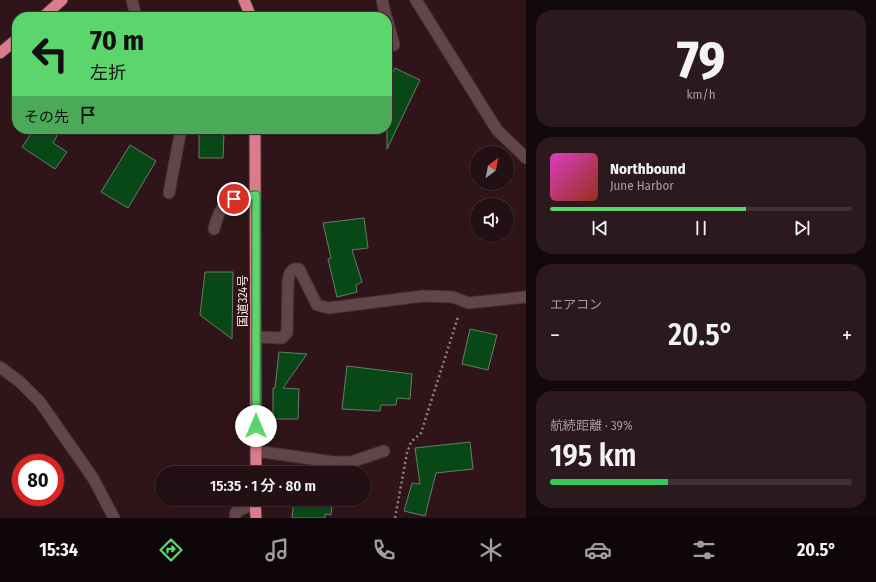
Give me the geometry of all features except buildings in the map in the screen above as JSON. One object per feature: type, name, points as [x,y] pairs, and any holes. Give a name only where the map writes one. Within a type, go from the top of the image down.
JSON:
[{"type":"highway","points":[[49,12],[62,0]]},
{"type":"highway","points":[[244,0],[249,12]]},
{"type":"highway","points":[[0,53],[12,43]]},
{"type":"highway","name":"国道324号","points":[[255,134],[256,466]]},
{"type":"highway","points":[[255,506],[256,518]]},
{"type":"street","points":[[132,0],[135,12]]},
{"type":"street","points":[[382,0],[385,12]]},
{"type":"street","points":[[416,0],[497,130],[526,158]]},
{"type":"street","points":[[392,37],[394,45]]},
{"type":"street","points":[[169,193],[180,134]]},
{"type":"street","points":[[214,230],[218,213],[223,205],[234,199],[256,195]]},
{"type":"street","points":[[256,337],[282,338],[287,333],[288,281],[290,274],[294,270],[299,269],[317,305],[329,308],[423,296],[453,298],[468,303],[526,296]]},
{"type":"street","points":[[0,367],[20,382],[40,402],[93,478],[114,518]]},
{"type":"street","points":[[256,451],[334,462],[351,462],[384,451]]},
{"type":"street","points":[[235,518],[236,512],[246,506]]},
{"type":"path","points":[[394,518],[407,452],[411,442],[421,433],[456,320],[468,303]]},
{"type":"route","points":[[234,199],[256,195],[256,426]]}]
